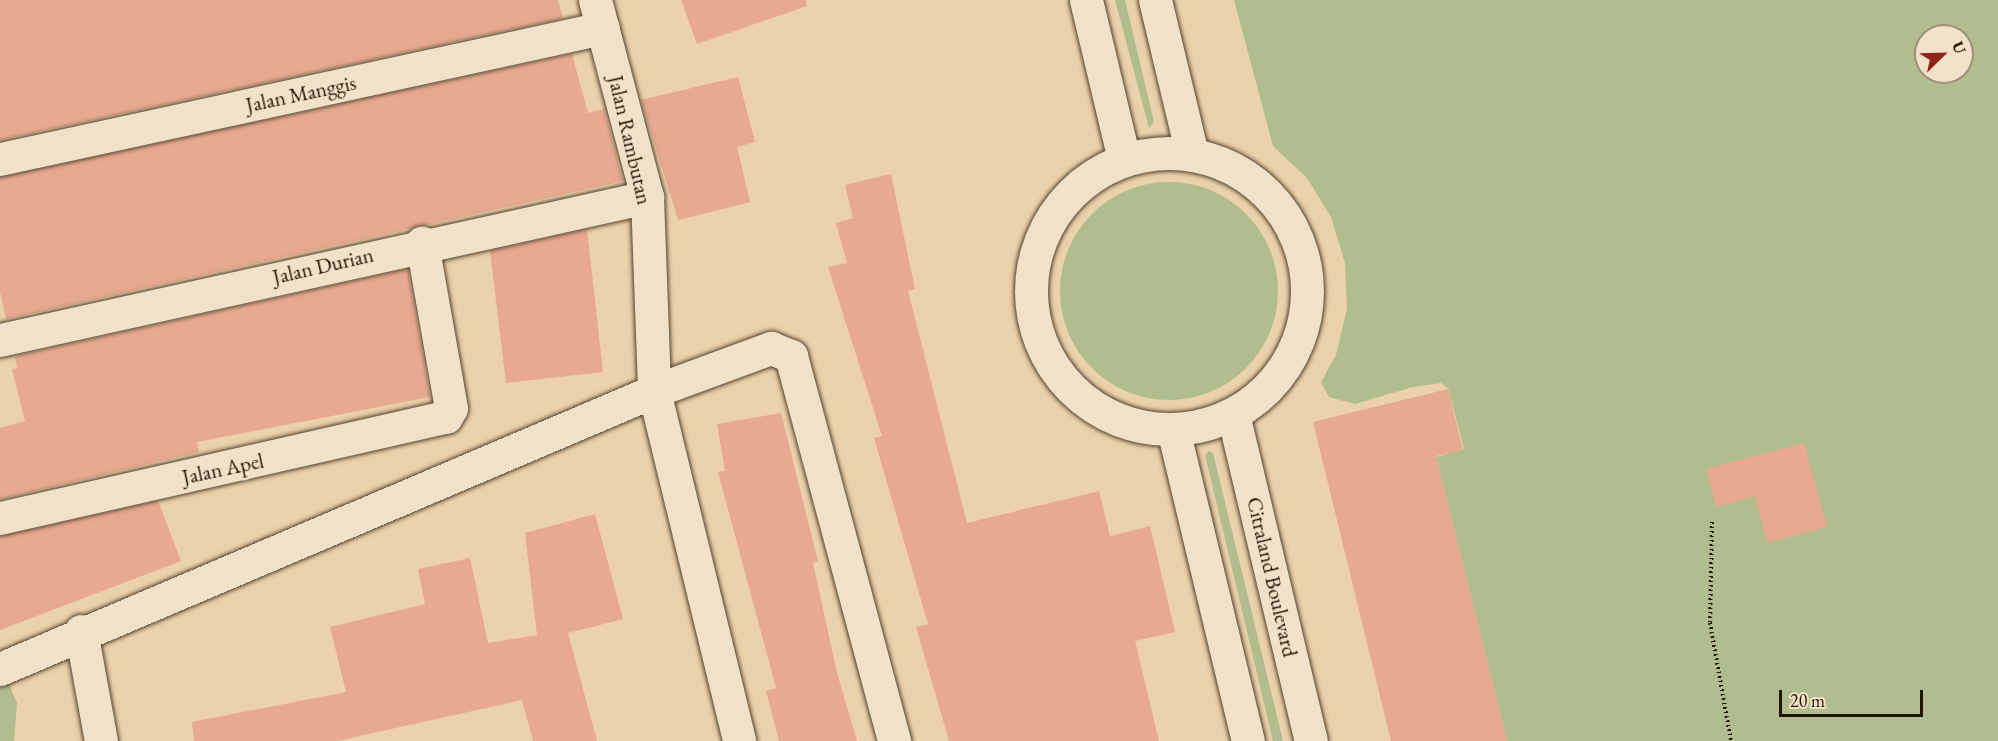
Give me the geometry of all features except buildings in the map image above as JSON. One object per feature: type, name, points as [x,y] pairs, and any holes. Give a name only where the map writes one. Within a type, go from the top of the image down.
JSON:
[{"type":"street","points":[[1086,0],[1124,160]]},
{"type":"street","points":[[1155,0],[1191,154]]},
{"type":"street","name":"Jalan Manggis","points":[[0,159],[599,14]]},
{"type":"street","name":"Jalan Rambutan","points":[[599,14],[647,197],[654,391],[739,741]]},
{"type":"street","points":[[1147,153],[1191,154],[1250,178],[1277,203],[1295,234],[1305,269],[1307,305],[1299,341],[1281,372],[1233,414],[1173,429],[1120,421],[1089,403],[1048,355],[1033,313],[1035,258],[1057,209],[1081,183],[1124,160],[1147,153]]},
{"type":"street","name":"Jalan Durian","points":[[0,340],[423,243],[647,197]]},
{"type":"street","name":"Jalan Apel","points":[[0,518],[446,417],[451,408],[423,243]]},
{"type":"street","points":[[0,669],[81,631],[762,348],[791,356],[894,741]]},
{"type":"street","name":"Citraland Boulevard","points":[[1233,414],[1311,741]]},
{"type":"street","points":[[1173,429],[1248,741]]},
{"type":"street","points":[[81,631],[101,741]]},
{"type":"path","points":[[1712,522],[1710,623],[1731,741]]},
{"type":"green space","points":[[1115,0],[1125,0],[1154,122],[1149,128]]},
{"type":"green space","points":[[1234,0],[1998,0],[1998,741],[1507,741],[1436,457],[1464,449],[1448,388],[1441,383],[1413,387],[1355,404],[1329,397],[1321,382],[1336,355],[1347,309],[1345,263],[1331,217],[1307,178],[1273,146]]},
{"type":"green space","points":[[1169,182],[1190,184],[1211,190],[1230,200],[1246,214],[1260,230],[1270,249],[1276,270],[1278,291],[1276,312],[1270,333],[1260,352],[1246,368],[1230,382],[1211,392],[1190,398],[1169,400],[1148,398],[1127,392],[1108,382],[1092,368],[1078,352],[1068,333],[1062,312],[1060,291],[1062,270],[1068,249],[1078,230],[1092,214],[1108,200],[1127,190],[1148,184]]},
{"type":"green space","points":[[1209,451],[1213,453],[1283,741],[1273,741],[1205,455]]},
{"type":"green space","points":[[7,680],[17,703],[14,741],[0,741],[0,684]]}]
